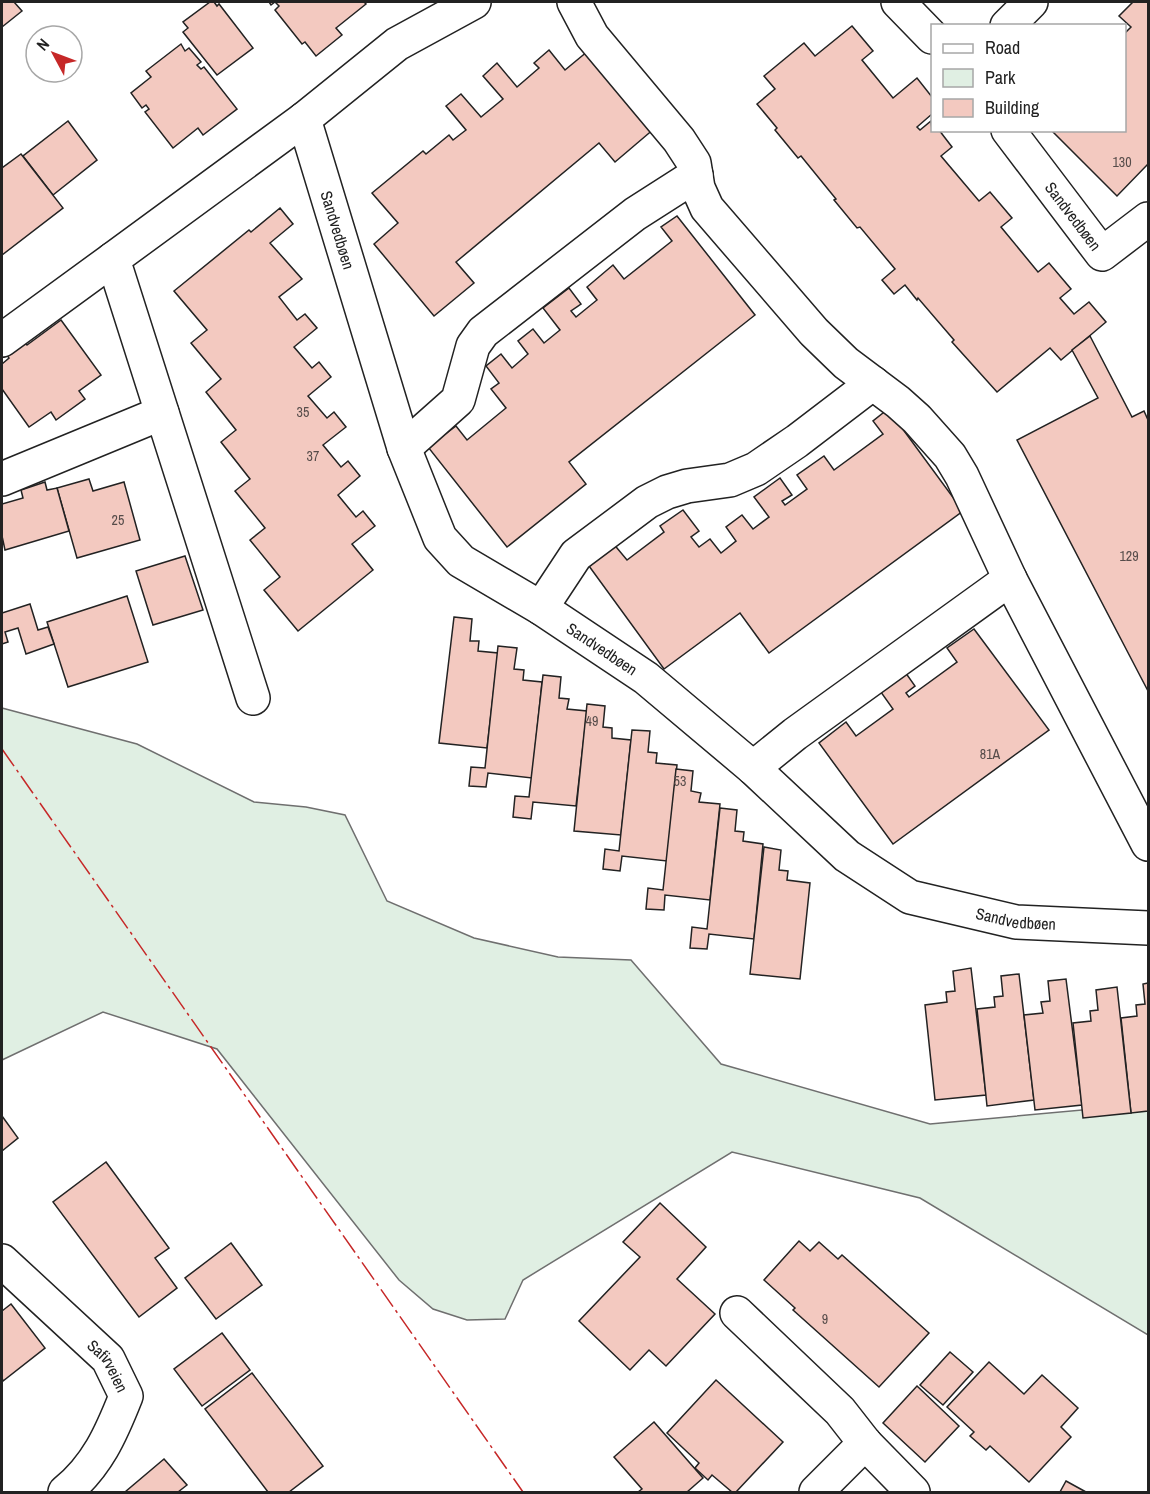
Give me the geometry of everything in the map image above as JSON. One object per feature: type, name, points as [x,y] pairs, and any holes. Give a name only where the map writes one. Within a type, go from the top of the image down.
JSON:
[{"type":"street","points":[[2,340],[304,119],[396,44],[474,2]]},
{"type":"street","points":[[574,2],[592,36],[679,140],[694,162],[698,188],[707,208],[814,332],[846,363],[917,419],[950,456],[962,476],[1010,579],[1149,844]]},
{"type":"street","points":[[898,2],[931,35]]},
{"type":"street","points":[[1009,24],[1031,2]]},
{"type":"street","name":"Sandvedbøen","points":[[304,119],[404,448],[440,538],[461,561],[541,608],[646,678],[753,768],[847,856],[910,897],[1016,922],[1149,928]]},
{"type":"street","name":"Sandvedbøen","points":[[1010,132],[1102,254],[1149,219]]},
{"type":"street","points":[[404,448],[458,400],[473,346],[483,332],[634,214],[696,176]]},
{"type":"street","points":[[113,259],[253,698]]},
{"type":"street","points":[[541,608],[576,555],[647,502],[667,492],[687,486],[730,480],[756,470],[873,383]]},
{"type":"street","points":[[2,479],[162,413]]},
{"type":"street","points":[[753,768],[795,734],[1010,579]]},
{"type":"street","name":"Safirveien","points":[[2,1261],[108,1359],[126,1396],[109,1438],[81,1480],[65,1492]]},
{"type":"street","points":[[737,1313],[840,1411],[865,1443],[914,1492]]},
{"type":"street","points":[[816,1492],[865,1443]]},
{"type":"green space","points":[[2,708],[137,744],[254,802],[306,807],[345,815],[387,901],[474,938],[558,957],[631,960],[721,1064],[930,1124],[1148,1104],[1148,1335],[920,1198],[732,1152],[523,1280],[505,1319],[467,1320],[433,1309],[399,1280],[217,1049],[103,1012],[2,1060]]},
{"type":"building","points":[[2,2],[14,2],[22,11],[2,27]]},
{"type":"building","points":[[210,2],[214,2],[217,6],[219,4],[253,48],[217,75],[183,32],[188,28],[183,22]]},
{"type":"building","points":[[275,2],[364,2],[366,4],[336,28],[342,35],[316,56],[305,42],[302,44],[275,10],[279,6]]},
{"type":"building","points":[[1133,2],[1148,2],[1148,164],[1117,196],[1053,132],[1126,132],[1126,32],[1131,27],[1119,16]]},
{"type":"building","points":[[852,26],[873,51],[862,60],[893,98],[917,78],[931,96],[931,115],[917,127],[920,130],[931,121],[931,132],[941,132],[952,147],[941,156],[979,201],[990,192],[1012,218],[1001,227],[1038,272],[1049,263],[1071,289],[1060,298],[1074,314],[1089,302],[1106,322],[1061,360],[1050,348],[997,392],[905,285],[894,294],[882,280],[895,269],[860,227],[857,228],[801,156],[798,158],[757,104],[775,89],[764,76],[804,43],[815,56]]},
{"type":"building","points":[[181,44],[185,51],[189,48],[201,62],[197,65],[201,69],[204,67],[237,109],[203,135],[198,128],[173,148],[145,112],[149,109],[146,105],[142,108],[131,93],[151,77],[146,71]]},
{"type":"building","points":[[549,50],[565,70],[588,51],[655,128],[615,162],[599,143],[456,262],[474,283],[434,316],[374,244],[398,223],[372,193],[423,151],[426,154],[449,135],[453,140],[466,130],[446,106],[461,94],[481,117],[503,99],[483,76],[497,63],[517,87],[539,68],[534,63]]},
{"type":"building","points":[[68,121],[97,160],[53,195],[23,156]]},
{"type":"building","points":[[21,154],[63,208],[2,255],[2,168]]},
{"type":"building","points":[[280,208],[293,224],[270,243],[302,279],[279,297],[297,320],[305,314],[317,328],[294,347],[312,368],[319,362],[331,377],[308,396],[327,418],[334,412],[346,427],[323,445],[341,467],[348,461],[360,476],[338,495],[356,517],[363,511],[375,526],[352,544],[373,570],[298,631],[264,590],[280,577],[250,540],[265,528],[235,491],[250,479],[221,442],[236,430],[206,392],[221,379],[191,343],[207,330],[174,291]]},
{"type":"building","points":[[677,216],[755,315],[569,462],[586,484],[507,547],[428,447],[456,426],[467,440],[506,408],[491,389],[499,383],[486,366],[501,354],[512,368],[528,354],[518,341],[533,329],[544,343],[560,330],[543,308],[569,288],[581,304],[571,311],[576,317],[597,300],[587,287],[613,265],[624,279],[672,241],[661,227]]},
{"type":"building","points":[[61,320],[101,375],[79,391],[85,399],[56,420],[51,412],[29,427],[2,389],[2,364],[9,358],[5,352],[23,340],[27,345]]},
{"type":"building","points":[[1090,336],[1132,417],[1144,411],[1148,420],[1148,691],[1017,440],[1098,398],[1072,350]]},
{"type":"building","points":[[888,409],[963,511],[769,653],[740,613],[664,669],[589,566],[591,565],[588,559],[612,542],[627,560],[664,532],[660,526],[683,510],[699,531],[691,537],[699,547],[710,539],[721,553],[736,541],[726,527],[742,515],[753,529],[769,517],[754,497],[780,478],[792,495],[782,501],[785,505],[807,489],[797,475],[824,456],[834,470],[883,434],[873,421]]},
{"type":"building","points":[[89,479],[93,491],[124,482],[140,540],[77,558],[57,488]]},
{"type":"building","points":[[45,482],[47,490],[57,488],[69,531],[5,550],[2,536],[2,504],[23,498],[21,490]]},
{"type":"building","points":[[185,556],[203,610],[153,625],[136,571]]},
{"type":"building","points":[[127,596],[148,662],[68,687],[47,622]]},
{"type":"building","points":[[30,604],[38,630],[48,627],[54,644],[26,654],[18,628],[5,632],[8,642],[2,644],[2,613]]},
{"type":"building","points":[[454,617],[472,619],[470,641],[479,641],[478,651],[498,653],[487,748],[439,743]]},
{"type":"building","points":[[974,629],[1049,730],[893,844],[819,743],[846,722],[856,736],[893,709],[878,688],[903,669],[915,686],[906,693],[909,697],[957,662],[947,648]]},
{"type":"building","points":[[498,646],[517,648],[514,669],[524,670],[523,680],[542,682],[532,778],[488,773],[486,787],[469,786],[471,767],[485,768]]},
{"type":"building","points":[[543,675],[561,677],[559,698],[569,699],[567,709],[587,711],[576,806],[533,802],[531,819],[513,817],[515,796],[529,797]]},
{"type":"building","points":[[587,704],[605,706],[603,727],[612,728],[612,738],[631,740],[621,835],[574,831]]},
{"type":"building","points":[[632,730],[650,731],[648,752],[657,753],[656,763],[677,765],[667,861],[622,856],[620,871],[603,869],[605,849],[619,851]]},
{"type":"building","points":[[676,769],[693,771],[691,791],[701,793],[699,802],[720,804],[710,900],[665,895],[664,910],[646,909],[648,888],[663,890]]},
{"type":"building","points":[[720,808],[737,810],[735,831],[744,832],[743,841],[763,844],[754,939],[709,934],[707,949],[690,948],[692,927],[707,929]]},
{"type":"building","points":[[764,847],[781,850],[779,870],[788,871],[787,880],[810,883],[800,979],[750,974]]},
{"type":"building","points":[[971,968],[986,1095],[935,1100],[925,1005],[947,1002],[946,992],[955,991],[953,971]]},
{"type":"building","points":[[1019,974],[1034,1100],[987,1106],[977,1009],[995,1007],[994,997],[1003,996],[1001,976]]},
{"type":"building","points":[[1066,979],[1082,1105],[1035,1110],[1024,1015],[1043,1013],[1041,1002],[1050,1001],[1048,981]]},
{"type":"building","points":[[1148,983],[1148,1111],[1131,1113],[1121,1018],[1137,1016],[1136,1005],[1145,1004],[1143,984]]},
{"type":"building","points":[[1117,987],[1131,1113],[1083,1118],[1073,1023],[1091,1021],[1090,1011],[1098,1010],[1096,990]]},
{"type":"building","points":[[2,1116],[18,1138],[2,1151]]},
{"type":"building","points":[[106,1162],[169,1248],[155,1258],[177,1288],[139,1317],[53,1202]]},
{"type":"building","points":[[660,1203],[706,1247],[677,1279],[715,1314],[666,1366],[649,1350],[630,1370],[579,1321],[640,1257],[623,1242]]},
{"type":"building","points":[[799,1241],[810,1251],[819,1242],[838,1259],[842,1255],[929,1333],[879,1387],[793,1310],[795,1308],[764,1280]]},
{"type":"building","points":[[231,1243],[262,1285],[216,1319],[185,1278]]},
{"type":"building","points":[[11,1304],[45,1348],[3,1381],[2,1311]]},
{"type":"building","points":[[222,1333],[250,1370],[202,1406],[174,1369]]},
{"type":"building","points":[[950,1352],[973,1372],[943,1405],[920,1385]]},
{"type":"building","points":[[989,1362],[1024,1394],[1042,1375],[1078,1408],[1061,1427],[1071,1437],[1029,1482],[990,1446],[986,1450],[970,1436],[974,1432],[947,1407]]},
{"type":"building","points":[[252,1373],[323,1466],[289,1492],[268,1492],[205,1409]]},
{"type":"building","points":[[716,1380],[783,1442],[736,1492],[732,1492],[712,1475],[708,1480],[695,1468],[699,1463],[667,1433]]},
{"type":"building","points":[[917,1386],[959,1426],[925,1462],[883,1423]]},
{"type":"building","points":[[654,1422],[703,1478],[687,1492],[638,1492],[642,1489],[614,1457]]},
{"type":"building","points":[[164,1459],[187,1485],[178,1492],[125,1492]]},
{"type":"building","points":[[1066,1481],[1086,1492],[1060,1492]]},
{"type":"power","points":[[2,749],[523,1492]]}]
